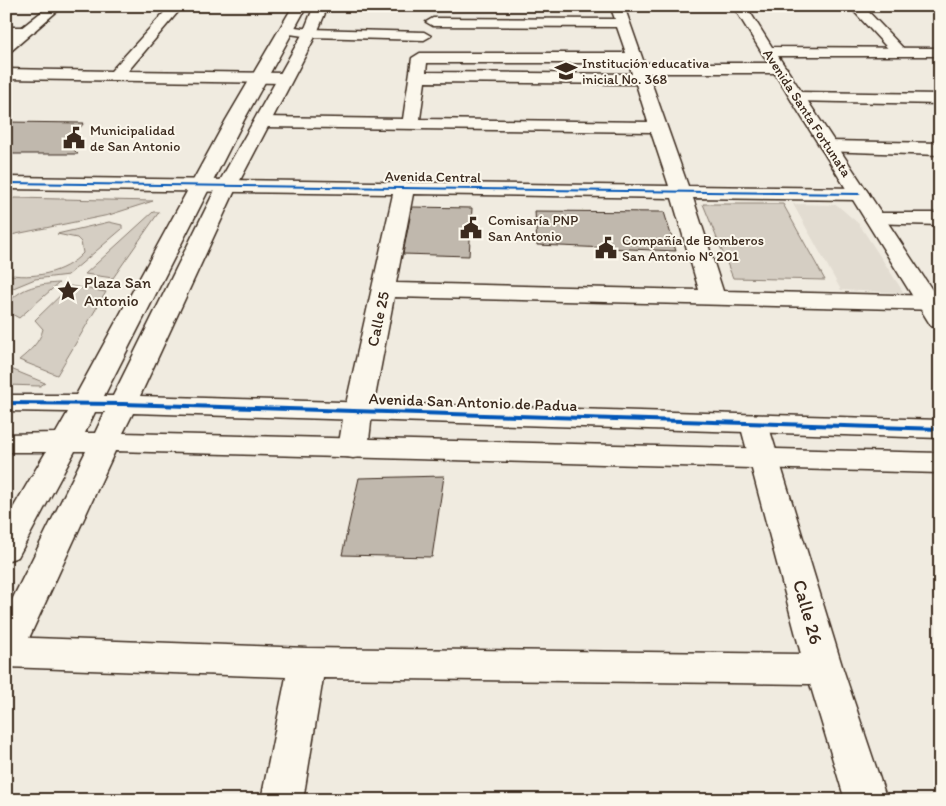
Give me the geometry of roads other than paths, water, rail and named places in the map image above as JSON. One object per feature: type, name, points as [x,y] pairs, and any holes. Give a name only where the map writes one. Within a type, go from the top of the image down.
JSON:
[{"type":"street","points":[[6,48],[57,6]]},
{"type":"street","points":[[115,76],[177,6]]},
{"type":"street","points":[[6,549],[86,404],[259,78],[300,6]]},
{"type":"street","points":[[321,6],[310,33],[227,186],[6,650],[307,663],[824,669]]},
{"type":"street","name":"Avenida Santa Fortunata","points":[[739,6],[859,194],[936,309]]},
{"type":"street","points":[[855,6],[899,52]]},
{"type":"street","points":[[411,123],[424,36],[434,14],[621,14],[681,193],[713,296]]},
{"type":"street","points":[[6,30],[21,17]]},
{"type":"street","points":[[6,30],[28,31]]},
{"type":"street","points":[[288,30],[310,33],[424,36]]},
{"type":"street","points":[[768,51],[940,52]]},
{"type":"street","points":[[420,58],[638,68]]},
{"type":"street","points":[[418,76],[638,68],[779,68]]},
{"type":"street","points":[[6,74],[284,78]]},
{"type":"street","points":[[798,97],[940,99]]},
{"type":"street","points":[[263,122],[658,127]]},
{"type":"street","points":[[829,147],[940,149]]},
{"type":"street","name":"Avenida Central","points":[[6,183],[404,190],[859,194]]},
{"type":"street","name":"Calle 25","points":[[353,449],[358,413],[404,190]]},
{"type":"street","points":[[875,218],[940,219]]},
{"type":"street","points":[[384,290],[713,296],[936,309]]},
{"type":"street","name":"Avenida San Antonio de Padua","points":[[6,403],[123,404],[358,413],[940,429]]},
{"type":"street","name":"Calle 26","points":[[754,424],[824,669],[866,800]]},
{"type":"street","points":[[6,443],[105,442],[940,463]]},
{"type":"street","points":[[282,800],[307,663]]},
{"type":"place","name":"Institución educativa inicial No. 368","points":[[566,71]]},
{"type":"place","name":"Municipalidad de San Antonio","points":[[74,138]]},
{"type":"place","name":"Comisaría PNP San Antonio","points":[[471,228]]},
{"type":"place","name":"Compañía de Bomberos San Antonio Nº 201","points":[[606,248]]},
{"type":"place","name":"Plaza San Antonio","points":[[68,291]]}]
